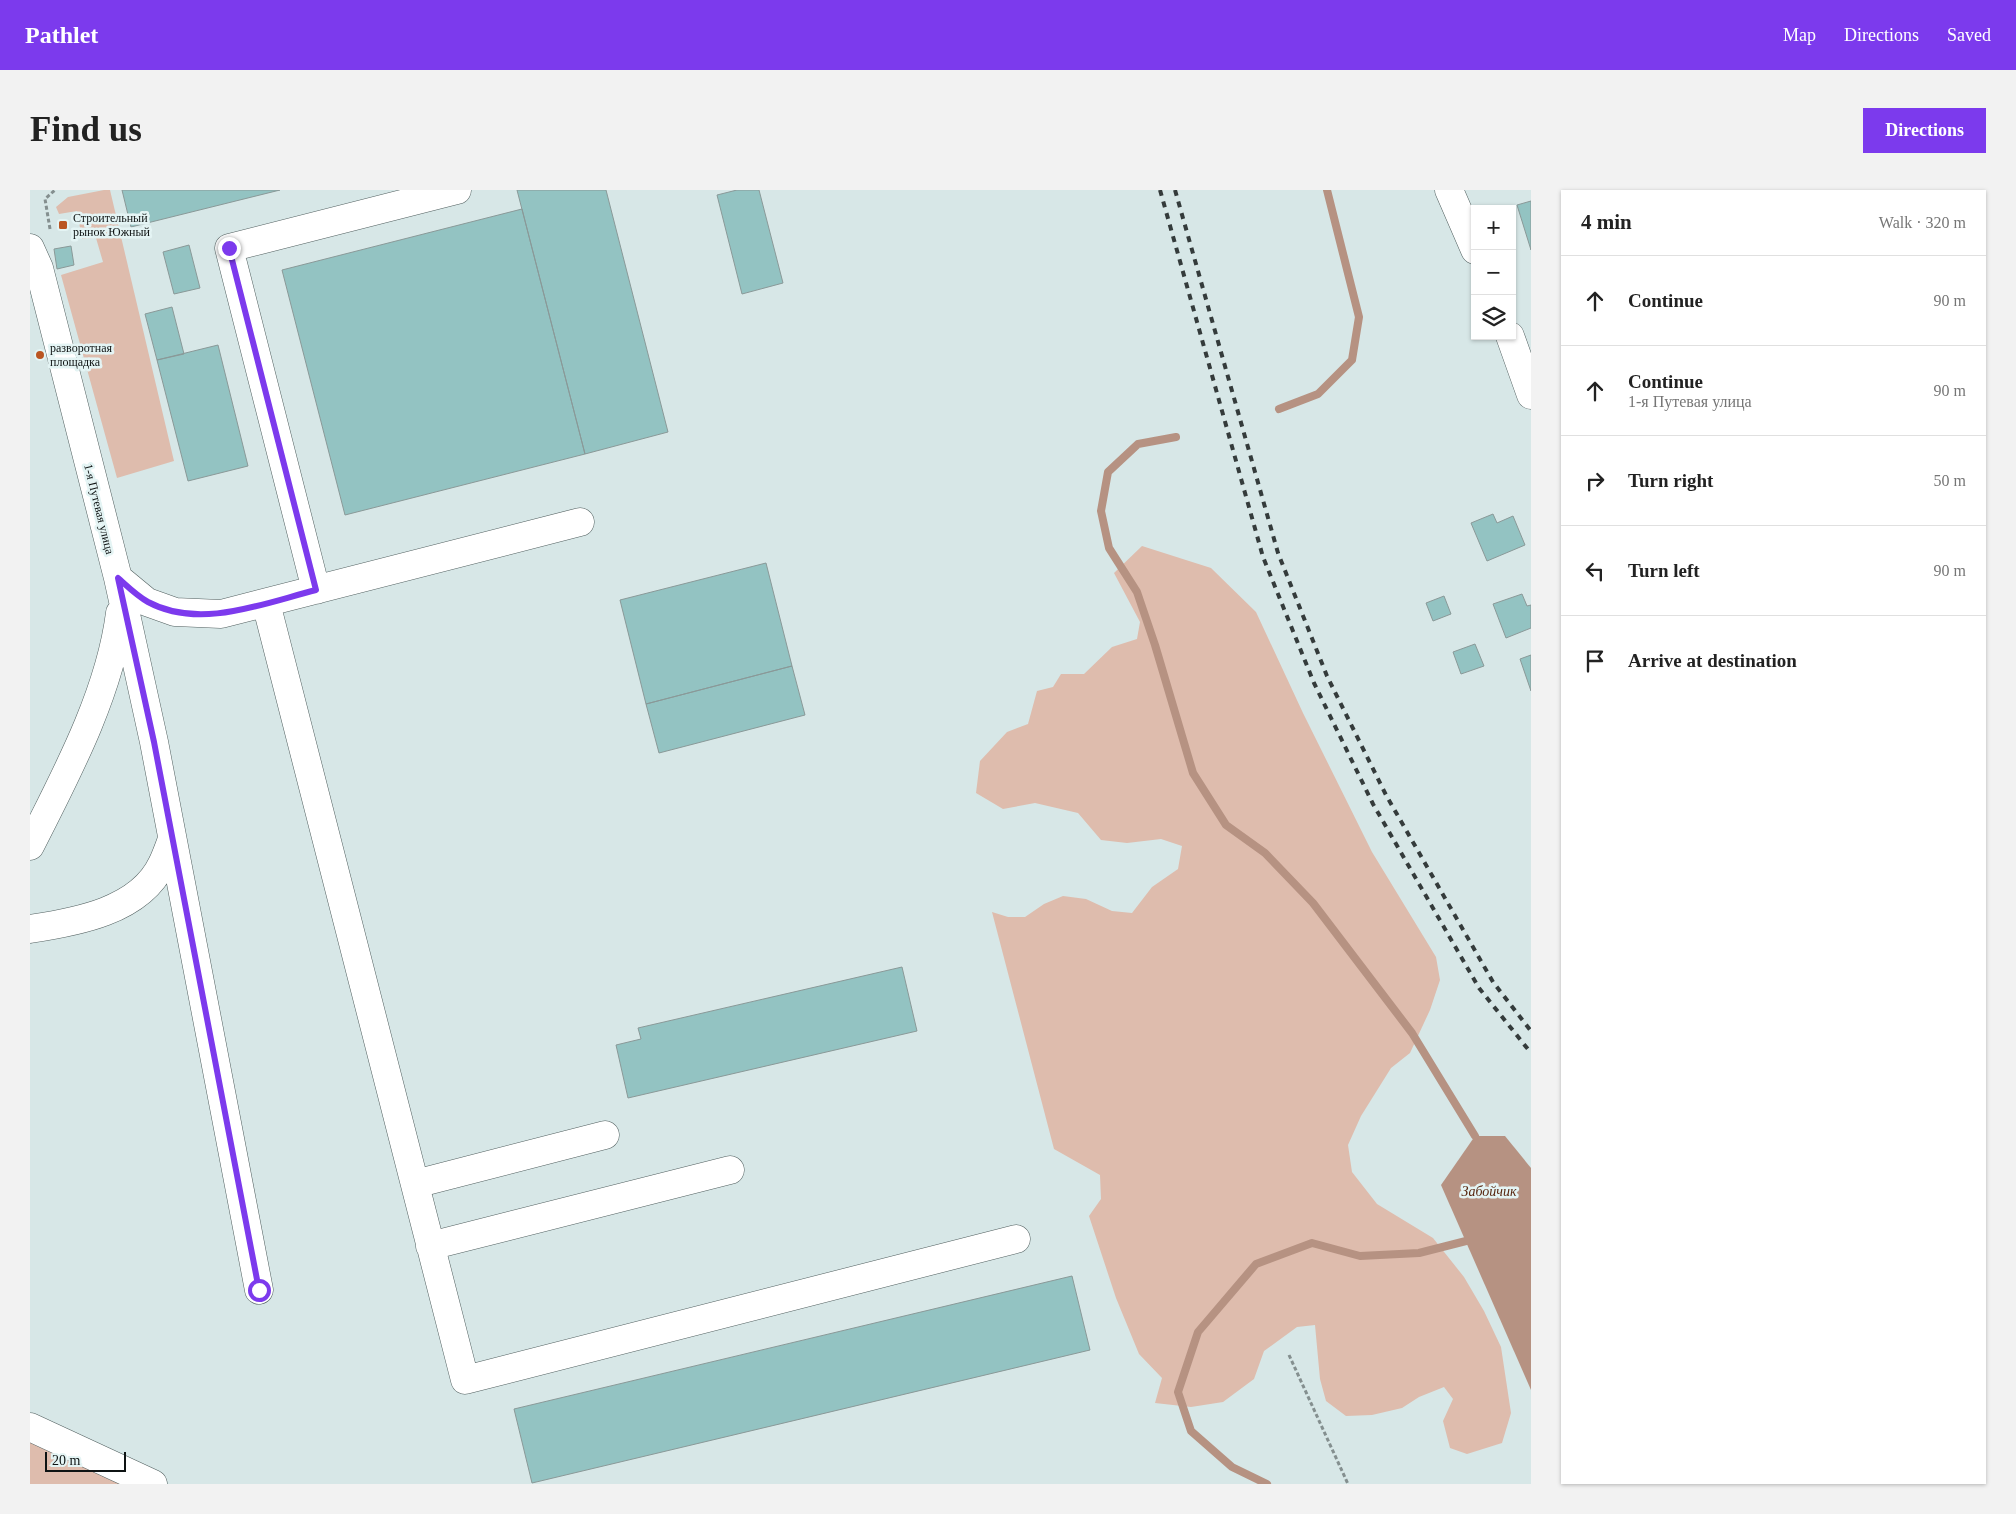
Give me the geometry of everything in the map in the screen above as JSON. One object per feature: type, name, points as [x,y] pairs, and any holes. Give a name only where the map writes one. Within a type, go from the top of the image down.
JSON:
[{"type":"street","points":[[316,590],[229,248],[457,190]]},
{"type":"street","points":[[1449,190],[1471,241]]},
{"type":"street","name":"1-я Путевая улица","points":[[41,241],[39,268],[120,588],[154,742],[186,920],[259,1290]]},
{"type":"street","points":[[1516,325],[1531,335]]},
{"type":"street","points":[[1511,340],[1531,395]]},
{"type":"street","points":[[30,846],[59,789],[103,683],[117,636],[120,588],[148,602],[175,612],[221,614],[580,522]]},
{"type":"street","points":[[266,603],[465,1380],[1016,1239]]},
{"type":"street","points":[[30,930],[113,910],[146,887],[162,865],[172,839]]},
{"type":"street","points":[[415,1184],[605,1135]]},
{"type":"street","points":[[430,1246],[730,1170]]},
{"type":"street","points":[[30,1427],[153,1484]]},
{"type":"path","points":[[41,241],[45,199],[55,190]]},
{"type":"path","points":[[1289,1355],[1348,1484]]},
{"type":"shaded area","points":[[110,190],[174,461],[117,478],[61,275],[103,262],[96,238],[82,239],[77,211],[59,214],[56,207],[68,197]]},
{"type":"shaded area","points":[[1142,546],[1211,568],[1256,612],[1303,713],[1372,852],[1436,957],[1440,980],[1430,1010],[1410,1053],[1391,1068],[1361,1116],[1348,1145],[1352,1172],[1377,1204],[1433,1238],[1464,1277],[1484,1311],[1501,1347],[1511,1413],[1502,1443],[1467,1454],[1450,1448],[1443,1421],[1453,1399],[1444,1387],[1419,1397],[1402,1408],[1372,1415],[1346,1416],[1326,1401],[1320,1379],[1315,1325],[1297,1327],[1264,1351],[1254,1379],[1223,1402],[1191,1407],[1155,1403],[1162,1378],[1139,1354],[1116,1298],[1089,1216],[1101,1199],[1100,1175],[1054,1149],[992,912],[1008,917],[1025,917],[1044,904],[1063,896],[1086,899],[1112,911],[1132,913],[1152,887],[1178,869],[1182,846],[1161,839],[1127,843],[1101,840],[1078,813],[1035,803],[1003,809],[976,793],[980,761],[1007,732],[1028,724],[1037,691],[1053,687],[1061,674],[1084,674],[1112,647],[1137,639],[1140,622],[1114,573]]},
{"type":"shaded area","points":[[30,1440],[122,1484],[30,1484]]},
{"type":"water","name":"Забойчик","points":[[1475,1136],[1505,1136],[1531,1168],[1531,1390],[1441,1185]]},
{"type":"building","points":[[122,190],[280,190],[131,227]]},
{"type":"building","points":[[517,190],[606,190],[668,432],[585,454]]},
{"type":"building","points":[[737,190],[759,190],[783,283],[742,294],[717,195]]},
{"type":"building","points":[[1531,201],[1531,250],[1517,205]]},
{"type":"building","points":[[522,209],[585,454],[345,515],[282,270]]},
{"type":"building","points":[[189,245],[200,288],[174,294],[163,252]]},
{"type":"building","points":[[71,246],[74,265],[57,269],[54,249]]},
{"type":"building","points":[[172,307],[184,354],[157,360],[145,314]]},
{"type":"building","points":[[218,345],[248,466],[188,481],[157,360]]},
{"type":"building","points":[[1493,514],[1497,523],[1513,516],[1525,545],[1487,561],[1471,523]]},
{"type":"building","points":[[766,563],[792,666],[646,704],[620,600]]},
{"type":"building","points":[[1522,594],[1527,606],[1531,605],[1531,628],[1506,638],[1493,604]]},
{"type":"building","points":[[1444,596],[1451,614],[1433,621],[1426,603]]},
{"type":"building","points":[[1475,644],[1484,666],[1461,674],[1453,652]]},
{"type":"building","points":[[1531,655],[1531,691],[1520,659]]},
{"type":"building","points":[[792,666],[805,715],[659,753],[646,704]]},
{"type":"building","points":[[902,967],[917,1031],[628,1098],[616,1045],[641,1039],[638,1028]]},
{"type":"building","points":[[1072,1276],[1090,1350],[532,1483],[514,1409]]},
{"type":"waterway","points":[[1279,409],[1318,394],[1352,360],[1359,317],[1327,190]]},
{"type":"waterway","points":[[1176,437],[1138,444],[1108,472],[1101,511],[1109,548],[1137,592],[1155,645],[1193,773],[1226,825],[1265,853],[1313,903],[1412,1033],[1475,1136]]},
{"type":"waterway","points":[[1267,1484],[1232,1467],[1191,1431],[1178,1392],[1198,1332],[1256,1264],[1312,1243],[1360,1256],[1419,1253],[1466,1241]]},
{"type":"railway","points":[[1160,190],[1263,557],[1314,683],[1373,804],[1479,988],[1531,1053]]},
{"type":"railway","points":[[1175,190],[1278,553],[1327,676],[1386,795],[1493,982],[1531,1031]]},
{"type":"place","name":"Строительный рынок Южный","points":[[63,225]]},
{"type":"place","name":"разворотная площадка","points":[[40,355]]},
{"type":"route","points":[[229,248],[316,590],[221,614],[175,612],[148,602],[118,578],[154,742],[205,1019],[259,1290]]}]
